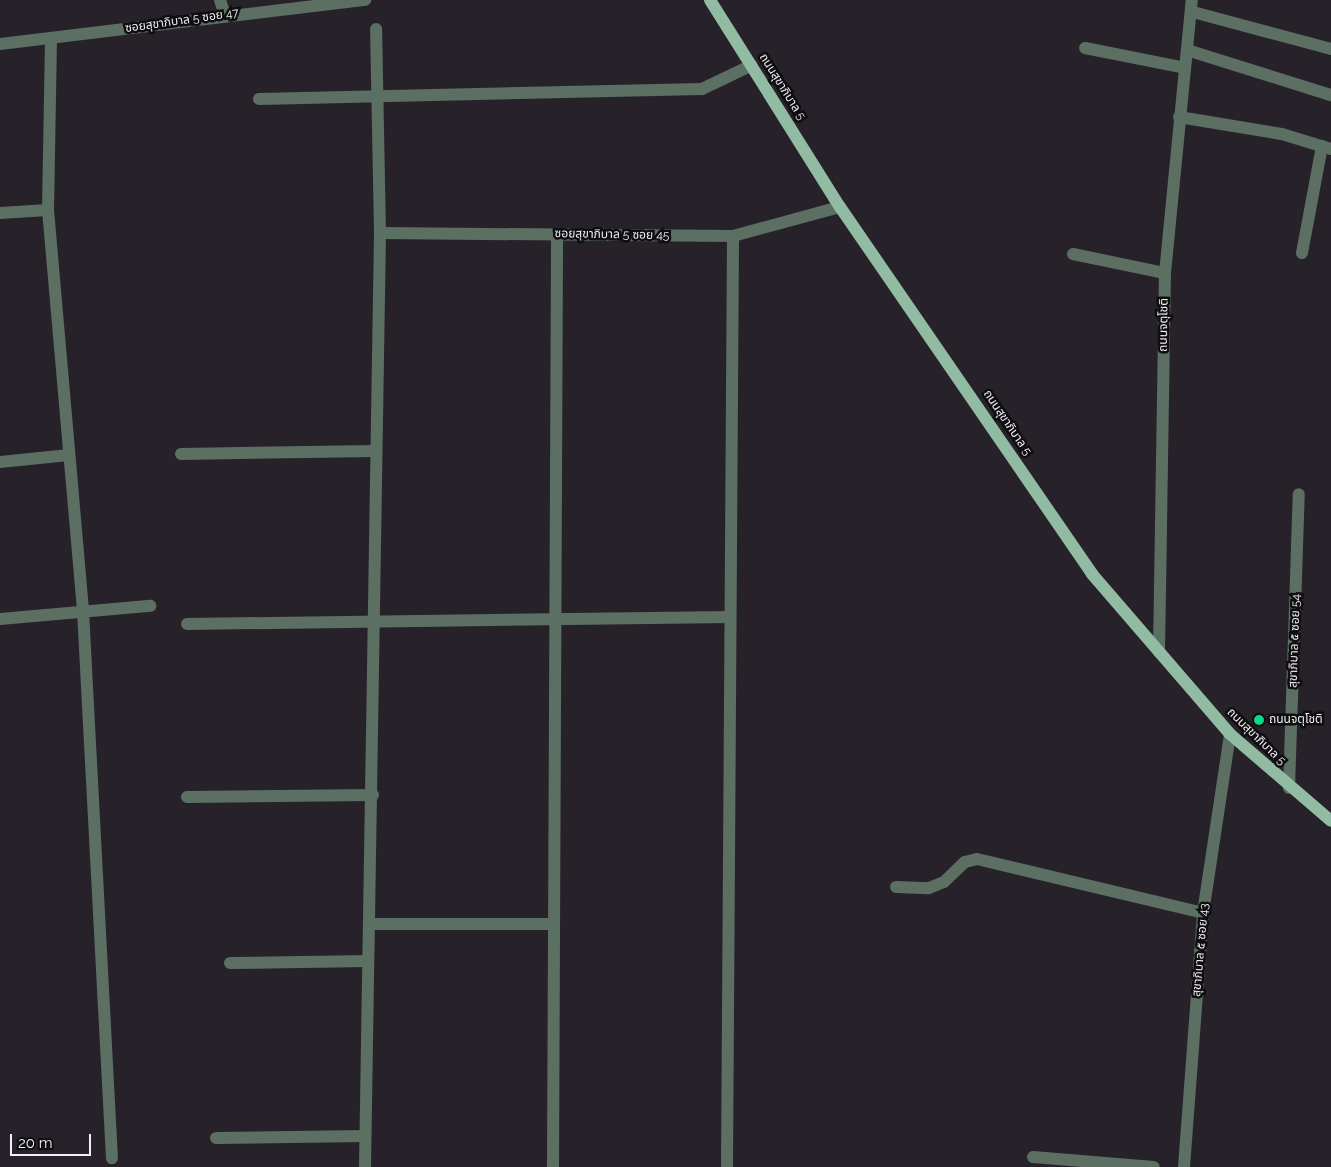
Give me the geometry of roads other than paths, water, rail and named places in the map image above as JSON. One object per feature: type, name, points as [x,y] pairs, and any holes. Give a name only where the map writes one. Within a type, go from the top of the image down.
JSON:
[{"type":"main road","name":"ถนนสุขาภิบาล 5","points":[[710,0],[840,207],[1092,574],[1230,734],[1289,788],[1331,821]]},
{"type":"street","points":[[220,0],[225,15]]},
{"type":"street","name":"ซอยสุขาภิบาล 5 ซอย 47","points":[[0,44],[225,15],[365,0]]},
{"type":"street","points":[[1192,6],[1331,49]]},
{"type":"street","name":"ถนนจตุโชติ","points":[[1159,652],[1165,273],[1179,117],[1192,6]]},
{"type":"street","points":[[365,1167],[364,1136],[373,795],[380,233],[379,98],[376,28]]},
{"type":"street","points":[[50,39],[48,210],[82,611],[112,1158]]},
{"type":"street","points":[[1085,48],[1185,68]]},
{"type":"street","points":[[1187,50],[1331,95]]},
{"type":"street","points":[[258,99],[379,98],[702,89],[752,65]]},
{"type":"street","points":[[1179,117],[1282,134],[1326,147],[1302,253]]},
{"type":"street","name":"ซอยสุขาภิบาล 5 ซอย 45","points":[[380,233],[733,236],[840,207]]},
{"type":"street","points":[[0,213],[48,210]]},
{"type":"street","points":[[553,1167],[557,234]]},
{"type":"street","points":[[727,1167],[733,236]]},
{"type":"street","points":[[1073,254],[1165,273]]},
{"type":"street","points":[[181,454],[376,451]]},
{"type":"street","points":[[0,462],[69,455]]},
{"type":"street","name":"สุขาภิบาล ๕ ซอย 54","points":[[1289,788],[1299,494]]},
{"type":"street","points":[[0,619],[150,606]]},
{"type":"street","points":[[186,624],[375,622],[556,617],[730,617]]},
{"type":"street","name":"สุขาภิบาล ๕ ซอย 43","points":[[1184,1167],[1202,913],[1230,734]]},
{"type":"street","points":[[186,797],[373,795]]},
{"type":"street","points":[[896,888],[929,888],[944,882],[964,862],[977,859],[1202,913]]},
{"type":"street","points":[[369,924],[554,924]]},
{"type":"street","points":[[230,963],[368,962]]},
{"type":"street","points":[[216,1138],[364,1136]]},
{"type":"street","points":[[1033,1157],[1154,1167]]},
{"type":"place","name":"ถนนจตุโชติ","points":[[1259,720]]}]
